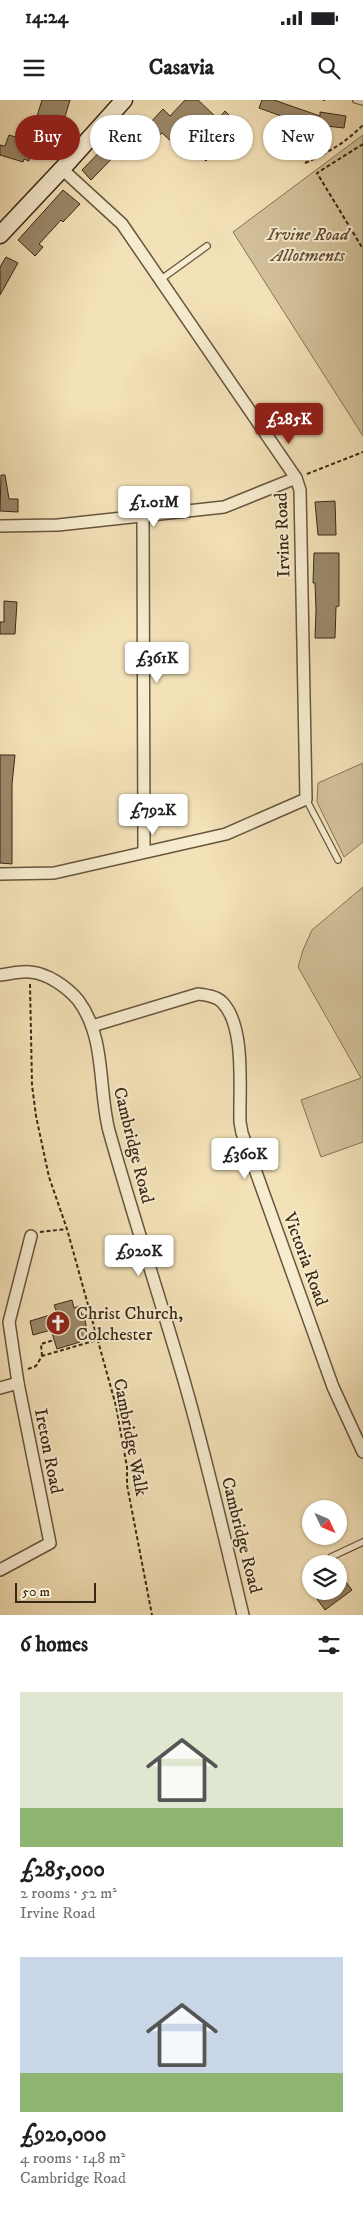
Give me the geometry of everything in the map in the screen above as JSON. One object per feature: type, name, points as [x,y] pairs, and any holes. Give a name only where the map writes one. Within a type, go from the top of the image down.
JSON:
[{"type":"main road","points":[[0,235],[124,100]]},
{"type":"street","name":"Irvine Road","points":[[62,169],[122,224],[296,478],[300,490],[306,799]]},
{"type":"street","points":[[0,526],[58,525],[224,507],[296,478]]},
{"type":"street","points":[[143,516],[144,851]]},
{"type":"street","points":[[0,874],[54,873],[144,851],[226,834],[306,799]]},
{"type":"street","name":"Cambridge Road","points":[[0,974],[29,971],[55,981],[78,1000],[92,1026],[98,1051],[108,1127],[127,1197],[194,1414],[244,1615]]},
{"type":"street","name":"Victoria Road","points":[[92,1026],[198,994],[211,996],[221,1001],[228,1009],[233,1019],[238,1045],[242,1133],[334,1387],[363,1452]]},
{"type":"street","name":"Ireton Road","points":[[0,1570],[50,1543],[17,1378],[9,1322],[31,1236]]},
{"type":"street","points":[[0,1388],[17,1378]]},
{"type":"lane","points":[[356,100],[363,102]]},
{"type":"lane","points":[[160,280],[207,246]]},
{"type":"lane","points":[[306,799],[338,860]]},
{"type":"lane","points":[[334,1555],[363,1542]]},
{"type":"path","points":[[305,163],[328,153],[350,138],[363,125]]},
{"type":"path","points":[[363,144],[316,173],[363,249]]},
{"type":"path","points":[[296,478],[363,452]]},
{"type":"path","name":"Cambridge Walk","points":[[29,971],[32,1085],[36,1116],[48,1177],[67,1229],[116,1406],[127,1467],[127,1484],[152,1615]]},
{"type":"path","points":[[31,1236],[44,1230],[67,1229]]},
{"type":"path","points":[[17,1378],[36,1366],[42,1356],[41,1344],[54,1340]]},
{"type":"path","points":[[42,1356],[97,1340]]},
{"type":"green space","name":"Irvine Road Allotments","points":[[363,135],[363,436],[233,232]]},
{"type":"green space","points":[[363,763],[363,842],[344,857],[317,802],[318,783]]},
{"type":"green space","points":[[363,887],[363,1142],[321,1157],[301,1100],[361,1078],[298,967],[312,930]]},
{"type":"building","points":[[42,100],[70,100],[66,115],[37,115]]},
{"type":"building","points":[[185,100],[198,100],[214,115],[171,115]]},
{"type":"building","points":[[262,100],[274,100],[317,115],[278,115],[259,108]]},
{"type":"building","points":[[163,109],[170,116],[170,140],[162,133],[160,134],[160,115],[157,115]]},
{"type":"building","points":[[320,112],[346,116],[344,128],[332,127],[332,115],[320,115]]},
{"type":"building","points":[[9,135],[15,137],[15,160],[0,155],[0,145],[5,146]]},
{"type":"building","points":[[92,160],[110,160],[91,180],[82,170]]},
{"type":"building","points":[[63,190],[80,204],[63,222],[61,220],[39,244],[43,247],[35,256],[18,240]]},
{"type":"building","points":[[6,257],[18,263],[0,295],[0,267]]},
{"type":"building","points":[[1,475],[5,475],[9,499],[18,499],[18,512],[0,511]]},
{"type":"building","points":[[335,501],[336,535],[318,535],[315,502]]},
{"type":"building","points":[[314,553],[339,553],[339,606],[336,607],[335,638],[315,638]]},
{"type":"building","points":[[4,601],[17,602],[15,634],[0,634],[0,622],[4,622]]},
{"type":"building","points":[[0,755],[15,755],[12,784],[12,864],[0,863]]},
{"type":"building","name":"Christ Church, Colchester","points":[[72,1300],[74,1308],[79,1306],[82,1315],[84,1314],[88,1337],[81,1339],[80,1342],[57,1349],[51,1330],[33,1335],[30,1321],[57,1313],[54,1305]]},
{"type":"building","points":[[347,1583],[352,1590],[347,1594]]},
{"type":"building","points":[[318,1600],[338,1600],[325,1610]]},
{"type":"place","name":"Christ Church, Colchester","points":[[58,1323]]}]
